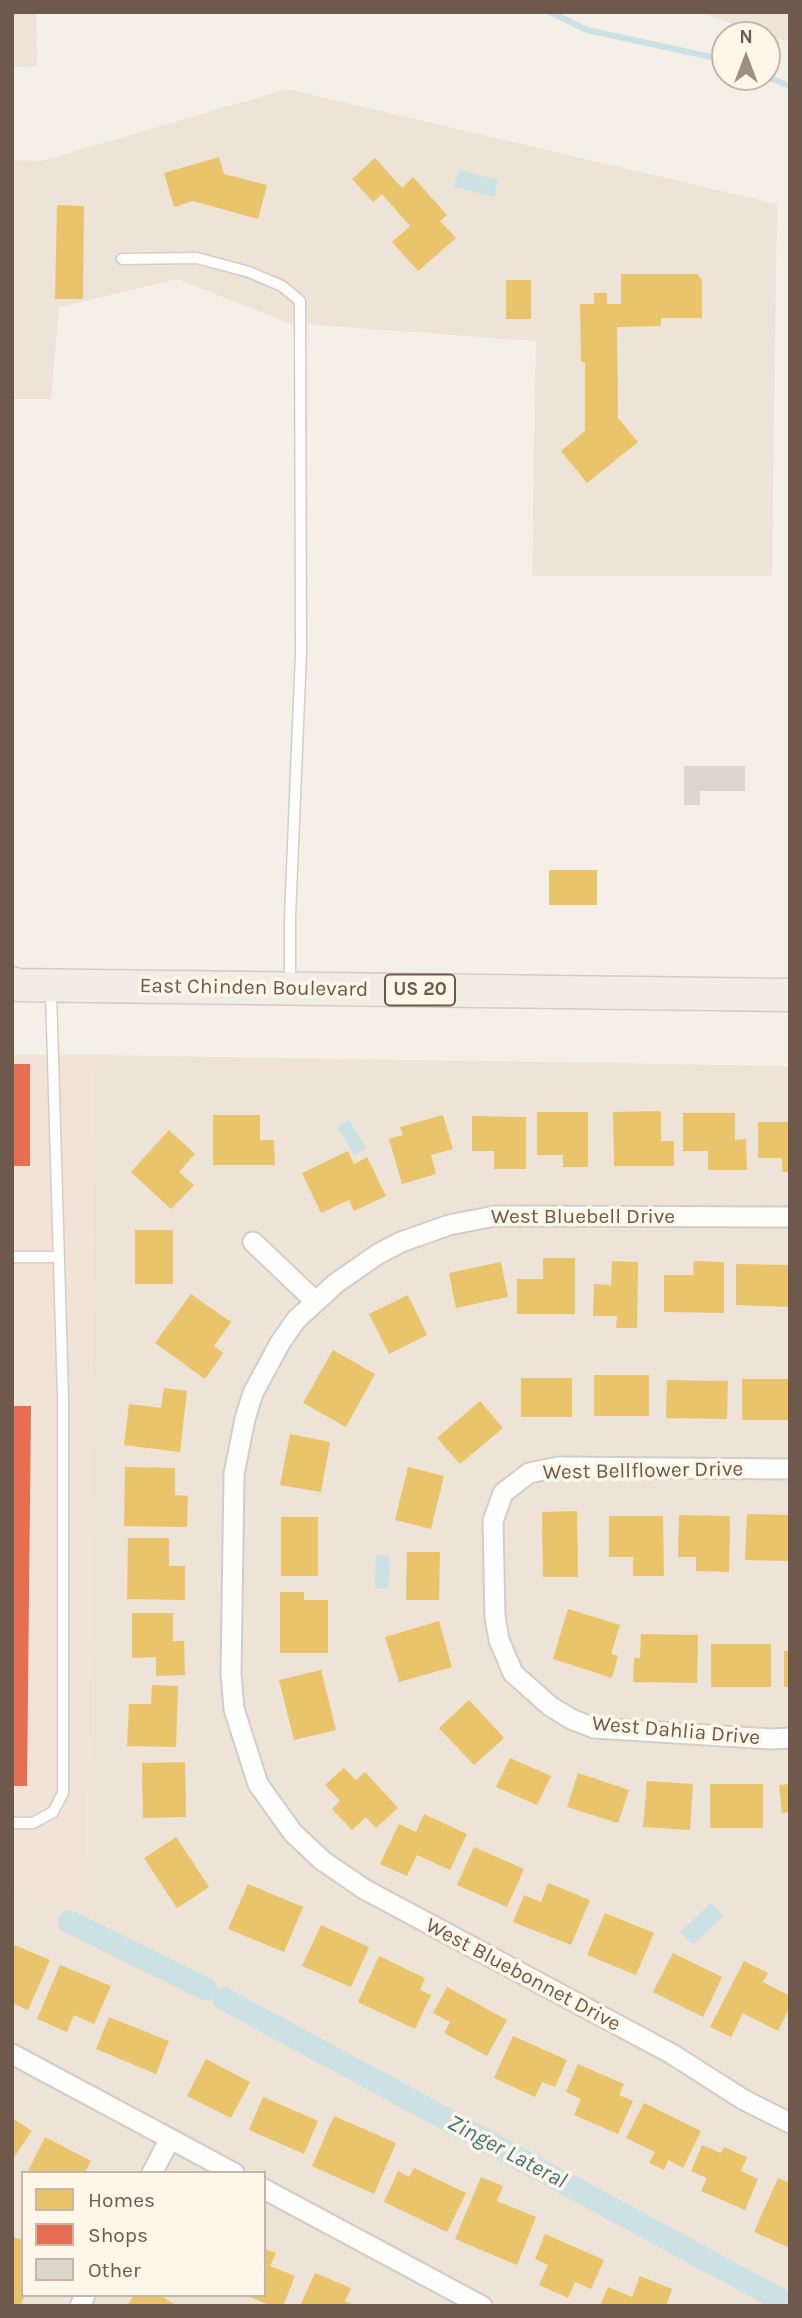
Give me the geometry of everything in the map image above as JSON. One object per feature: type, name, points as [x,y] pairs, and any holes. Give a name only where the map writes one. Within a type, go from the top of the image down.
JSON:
[{"type":"main road","name":"East Chinden Boulevard","points":[[14,985],[790,995]]},
{"type":"street","name":"West Bluebell Drive","points":[[274,1806],[253,1773],[234,1709],[231,1674],[234,1474],[253,1393],[280,1343],[296,1320],[357,1268],[401,1242],[449,1225],[495,1216],[790,1217]]},
{"type":"street","points":[[253,1241],[316,1301]]},
{"type":"street","name":"West Bellflower Drive","points":[[495,1617],[493,1521],[503,1493],[529,1473],[558,1467],[790,1469]]},
{"type":"street","name":"West Dahlia Drive","points":[[495,1617],[499,1640],[513,1673],[550,1706],[571,1719],[594,1728],[790,1738]]},
{"type":"street","name":"West Bluebonnet Drive","points":[[274,1806],[293,1833],[343,1876],[672,2054],[744,2101],[790,2123]]},
{"type":"street","points":[[12,2054],[230,2171]]},
{"type":"street","points":[[153,2171],[170,2139]]},
{"type":"street","points":[[266,2190],[482,2306]]},
{"type":"lane","points":[[122,259],[197,258],[249,272],[282,286],[300,301],[301,653],[290,917],[290,989]]},
{"type":"lane","points":[[12,1823],[33,1823],[53,1812],[63,1793],[63,1397],[51,984]]},
{"type":"lane","points":[[12,1257],[59,1257]]},
{"type":"shaded area","points":[[12,12],[36,12],[37,66],[12,67]]},
{"type":"shaded area","points":[[697,12],[790,12],[790,42],[781,39],[781,21],[725,21]]},
{"type":"shaded area","points":[[287,89],[777,204],[772,576],[532,576],[536,341],[289,323],[177,279],[59,307],[51,399],[12,399],[12,160],[42,161]]},
{"type":"shaded area","points":[[459,170],[498,180],[494,197],[454,187]]},
{"type":"shaded area","points":[[12,1055],[94,1055],[87,1893],[70,1911],[12,1887]]},
{"type":"shaded area","points":[[94,1055],[790,1066],[790,2306],[12,2306],[12,1887],[69,1911],[87,1893]]},
{"type":"shaded area","points":[[349,1120],[366,1148],[354,1155],[337,1127]]},
{"type":"shaded area","points":[[376,1555],[390,1556],[388,1589],[375,1588]]},
{"type":"shaded area","points":[[711,1903],[723,1916],[693,1945],[680,1932]]},
{"type":"building: Homes","points":[[219,157],[224,174],[267,185],[258,219],[193,201],[174,207],[164,173]]},
{"type":"building: Homes","points":[[375,158],[402,188],[413,177],[447,215],[440,221],[456,238],[418,271],[392,242],[410,226],[382,194],[373,202],[352,179]]},
{"type":"building: Homes","points":[[57,205],[84,206],[83,299],[55,299]]},
{"type":"building: Homes","points":[[621,274],[697,274],[702,280],[702,318],[661,318],[661,326],[617,327],[618,418],[638,442],[587,483],[561,451],[585,431],[585,362],[581,362],[580,304],[594,304],[594,293],[607,293],[607,304],[621,304]]},
{"type":"building: Homes","points":[[506,280],[531,280],[531,319],[506,319]]},
{"type":"building: Homes","points":[[549,870],[597,870],[597,905],[549,905]]},
{"type":"building: Homes","points":[[661,1111],[661,1141],[674,1141],[674,1166],[614,1166],[613,1112]]},
{"type":"building: Homes","points":[[537,1112],[588,1112],[588,1167],[563,1167],[563,1155],[537,1155]]},
{"type":"building: Homes","points":[[683,1113],[735,1113],[735,1140],[746,1139],[747,1170],[708,1170],[708,1151],[683,1151]]},
{"type":"building: Homes","points":[[213,1115],[260,1115],[260,1140],[274,1140],[275,1165],[213,1165]]},
{"type":"building: Homes","points":[[443,1115],[453,1149],[431,1155],[436,1174],[402,1184],[389,1139],[403,1135],[400,1127]]},
{"type":"building: Homes","points":[[472,1116],[526,1117],[526,1169],[494,1169],[494,1151],[472,1151]]},
{"type":"building: Homes","points":[[758,1122],[790,1122],[790,1172],[782,1172],[782,1158],[758,1158]]},
{"type":"building: Homes","points":[[169,1130],[195,1154],[179,1172],[194,1185],[171,1209],[131,1172]]},
{"type":"building: Homes","points":[[348,1151],[354,1164],[367,1157],[386,1196],[354,1211],[349,1200],[321,1213],[302,1173]]},
{"type":"building: Homes","points":[[135,1230],[173,1230],[173,1284],[135,1284]]},
{"type":"building: Homes","points":[[543,1258],[575,1258],[575,1314],[517,1314],[517,1279],[543,1279]]},
{"type":"building: Homes","points":[[612,1261],[638,1262],[637,1328],[616,1328],[617,1316],[593,1316],[594,1284],[611,1285]]},
{"type":"building: Homes","points":[[694,1261],[724,1262],[724,1313],[664,1312],[664,1275],[693,1275]]},
{"type":"building: Homes","points":[[501,1262],[508,1297],[456,1308],[449,1273]]},
{"type":"building: Homes","points":[[736,1264],[790,1265],[790,1307],[736,1305]]},
{"type":"building: Homes","points":[[191,1294],[231,1322],[214,1346],[223,1353],[205,1379],[155,1343]]},
{"type":"building: Homes","points":[[408,1295],[427,1335],[389,1354],[369,1314]]},
{"type":"building: Homes","points":[[333,1350],[375,1374],[346,1427],[303,1403]]},
{"type":"building: Homes","points":[[594,1375],[649,1375],[649,1416],[594,1416]]},
{"type":"building: Homes","points":[[521,1378],[572,1378],[572,1417],[521,1417]]},
{"type":"building: Homes","points":[[742,1379],[790,1379],[790,1420],[742,1420]]},
{"type":"building: Homes","points":[[667,1380],[728,1381],[727,1419],[666,1418]]},
{"type":"building: Homes","points":[[164,1388],[187,1391],[180,1452],[124,1445],[129,1404],[161,1408]]},
{"type":"building: Homes","points":[[480,1401],[503,1428],[460,1464],[437,1438]]},
{"type":"building: Homes","points":[[290,1434],[330,1442],[321,1492],[280,1485]]},
{"type":"building: Homes","points":[[125,1467],[175,1468],[175,1495],[188,1496],[187,1527],[124,1526]]},
{"type":"building: Homes","points":[[408,1467],[444,1476],[431,1529],[395,1520]]},
{"type":"building: Homes","points":[[577,1511],[578,1577],[543,1577],[542,1512]]},
{"type":"building: Homes","points":[[747,1514],[790,1515],[790,1561],[745,1560]]},
{"type":"building: Homes","points":[[679,1515],[730,1516],[729,1572],[696,1571],[696,1557],[678,1557]]},
{"type":"building: Homes","points":[[609,1516],[663,1516],[664,1576],[633,1576],[633,1557],[609,1557]]},
{"type":"building: Homes","points":[[281,1517],[318,1517],[318,1576],[281,1576]]},
{"type":"building: Homes","points":[[128,1538],[169,1538],[169,1566],[185,1566],[185,1600],[127,1599]]},
{"type":"building: Homes","points":[[407,1552],[440,1552],[439,1600],[406,1600]]},
{"type":"building: Homes","points":[[280,1592],[304,1592],[304,1600],[328,1600],[328,1653],[280,1653]]},
{"type":"building: Homes","points":[[568,1609],[620,1625],[611,1654],[618,1656],[612,1678],[553,1659]]},
{"type":"building: Homes","points":[[132,1613],[173,1613],[173,1641],[184,1641],[185,1675],[156,1676],[156,1657],[132,1658]]},
{"type":"building: Homes","points":[[439,1621],[452,1667],[399,1682],[385,1637]]},
{"type":"building: Homes","points":[[641,1634],[698,1635],[697,1683],[633,1682],[634,1658],[640,1658]]},
{"type":"building: Homes","points":[[711,1644],[771,1644],[771,1687],[711,1687]]},
{"type":"building: Homes","points":[[784,1651],[790,1651],[790,1687],[784,1687]]},
{"type":"building: Homes","points":[[321,1670],[336,1730],[294,1740],[279,1680]]},
{"type":"building: Homes","points":[[152,1685],[178,1686],[176,1747],[127,1746],[129,1704],[151,1704]]},
{"type":"building: Homes","points":[[469,1700],[504,1738],[474,1765],[439,1728]]},
{"type":"building: Homes","points":[[510,1758],[551,1776],[537,1805],[496,1787]]},
{"type":"building: Homes","points":[[185,1762],[186,1817],[143,1818],[142,1763]]},
{"type":"building: Homes","points":[[344,1768],[356,1780],[365,1772],[398,1808],[376,1828],[366,1817],[352,1830],[332,1809],[340,1801],[325,1785]]},
{"type":"building: Homes","points":[[578,1773],[629,1790],[618,1823],[567,1807]]},
{"type":"building: Homes","points":[[647,1781],[693,1784],[690,1830],[643,1827]]},
{"type":"building: Homes","points":[[710,1784],[763,1784],[763,1828],[710,1828]]},
{"type":"building: Homes","points":[[790,1784],[790,1812],[782,1813],[779,1785]]},
{"type":"building: Homes","points":[[424,1814],[467,1834],[450,1870],[417,1855],[407,1876],[380,1864],[399,1824],[416,1832]]},
{"type":"building: Homes","points":[[176,1837],[209,1887],[177,1908],[144,1858]]},
{"type":"building: Homes","points":[[474,1847],[524,1869],[507,1907],[457,1885]]},
{"type":"building: Homes","points":[[548,1883],[590,1900],[571,1945],[513,1922],[524,1895],[541,1902]]},
{"type":"building: Homes","points":[[248,1884],[303,1907],[284,1952],[228,1929]]},
{"type":"building: Homes","points":[[605,1913],[654,1933],[636,1975],[587,1955]]},
{"type":"building: Homes","points":[[321,1925],[369,1947],[351,1987],[302,1966]]},
{"type":"building: Homes","points":[[12,1944],[50,1960],[28,2010],[12,2003]]},
{"type":"building: Homes","points":[[673,1953],[722,1977],[703,2017],[653,1992]]},
{"type":"building: Homes","points":[[379,1956],[425,1978],[420,1990],[431,1995],[415,2029],[358,2002]]},
{"type":"building: Homes","points":[[744,1961],[768,1973],[763,1982],[790,1996],[790,2006],[778,2031],[743,2013],[731,2037],[710,2027]]},
{"type":"building: Homes","points":[[60,1965],[111,1986],[94,2024],[74,2015],[67,2032],[37,2019]]},
{"type":"building: Homes","points":[[447,1987],[507,2020],[487,2056],[444,2033],[450,2022],[433,2013]]},
{"type":"building: Homes","points":[[109,2017],[169,2041],[156,2074],[96,2049]]},
{"type":"building: Homes","points":[[513,2036],[567,2060],[555,2087],[542,2082],[535,2097],[494,2078]]},
{"type":"building: Homes","points":[[206,2059],[250,2082],[231,2118],[187,2096]]},
{"type":"building: Homes","points":[[578,2064],[624,2084],[619,2095],[633,2101],[618,2134],[574,2115],[581,2099],[566,2092]]},
{"type":"building: Homes","points":[[263,2097],[318,2121],[304,2154],[249,2130]]},
{"type":"building: Homes","points":[[644,2103],[701,2131],[683,2168],[668,2160],[664,2170],[649,2163],[655,2152],[626,2138]]},
{"type":"building: Homes","points":[[334,2116],[396,2143],[374,2194],[312,2166]]},
{"type":"building: Homes","points":[[12,2118],[32,2131],[12,2160]]},
{"type":"building: Homes","points":[[45,2137],[91,2161],[85,2171],[28,2171]]},
{"type":"building: Homes","points":[[702,2145],[721,2153],[724,2147],[747,2157],[741,2171],[758,2179],[745,2210],[701,2191],[707,2178],[691,2171]]},
{"type":"building: Homes","points":[[414,2168],[466,2193],[447,2232],[384,2202],[398,2171],[409,2177]]},
{"type":"building: Homes","points":[[481,2177],[503,2186],[497,2201],[536,2217],[517,2265],[455,2239]]},
{"type":"building: Homes","points":[[778,2178],[790,2183],[790,2248],[754,2232]]},
{"type":"building: Homes","points":[[545,2234],[604,2260],[591,2289],[575,2282],[568,2298],[539,2285],[548,2265],[535,2259]]},
{"type":"building: Homes","points":[[12,2236],[21,2240],[21,2297],[24,2297],[20,2306],[12,2306]]},
{"type":"building: Homes","points":[[266,2250],[276,2253],[270,2266],[295,2276],[283,2306],[271,2306],[251,2297],[266,2297]]},
{"type":"building: Homes","points":[[315,2273],[351,2288],[345,2301],[356,2306],[300,2306]]},
{"type":"building: Homes","points":[[640,2276],[672,2289],[666,2306],[600,2306],[608,2287],[632,2297]]},
{"type":"building: Homes","points":[[133,2297],[163,2297],[177,2306],[127,2306]]},
{"type":"building: Shops","points":[[12,1064],[30,1064],[30,1166],[12,1166]]},
{"type":"building: Shops","points":[[12,1406],[31,1406],[27,1786],[12,1786]]},
{"type":"building: Other","points":[[684,766],[745,766],[745,791],[700,791],[700,805],[684,805]]},
{"type":"waterway","points":[[550,12],[587,30],[711,57]]},
{"type":"waterway","points":[[781,82],[790,86]]},
{"type":"waterway","name":"Zinger Lateral","points":[[70,1922],[206,1989]]},
{"type":"waterway","name":"Zinger Lateral","points":[[224,1999],[790,2305]]}]
